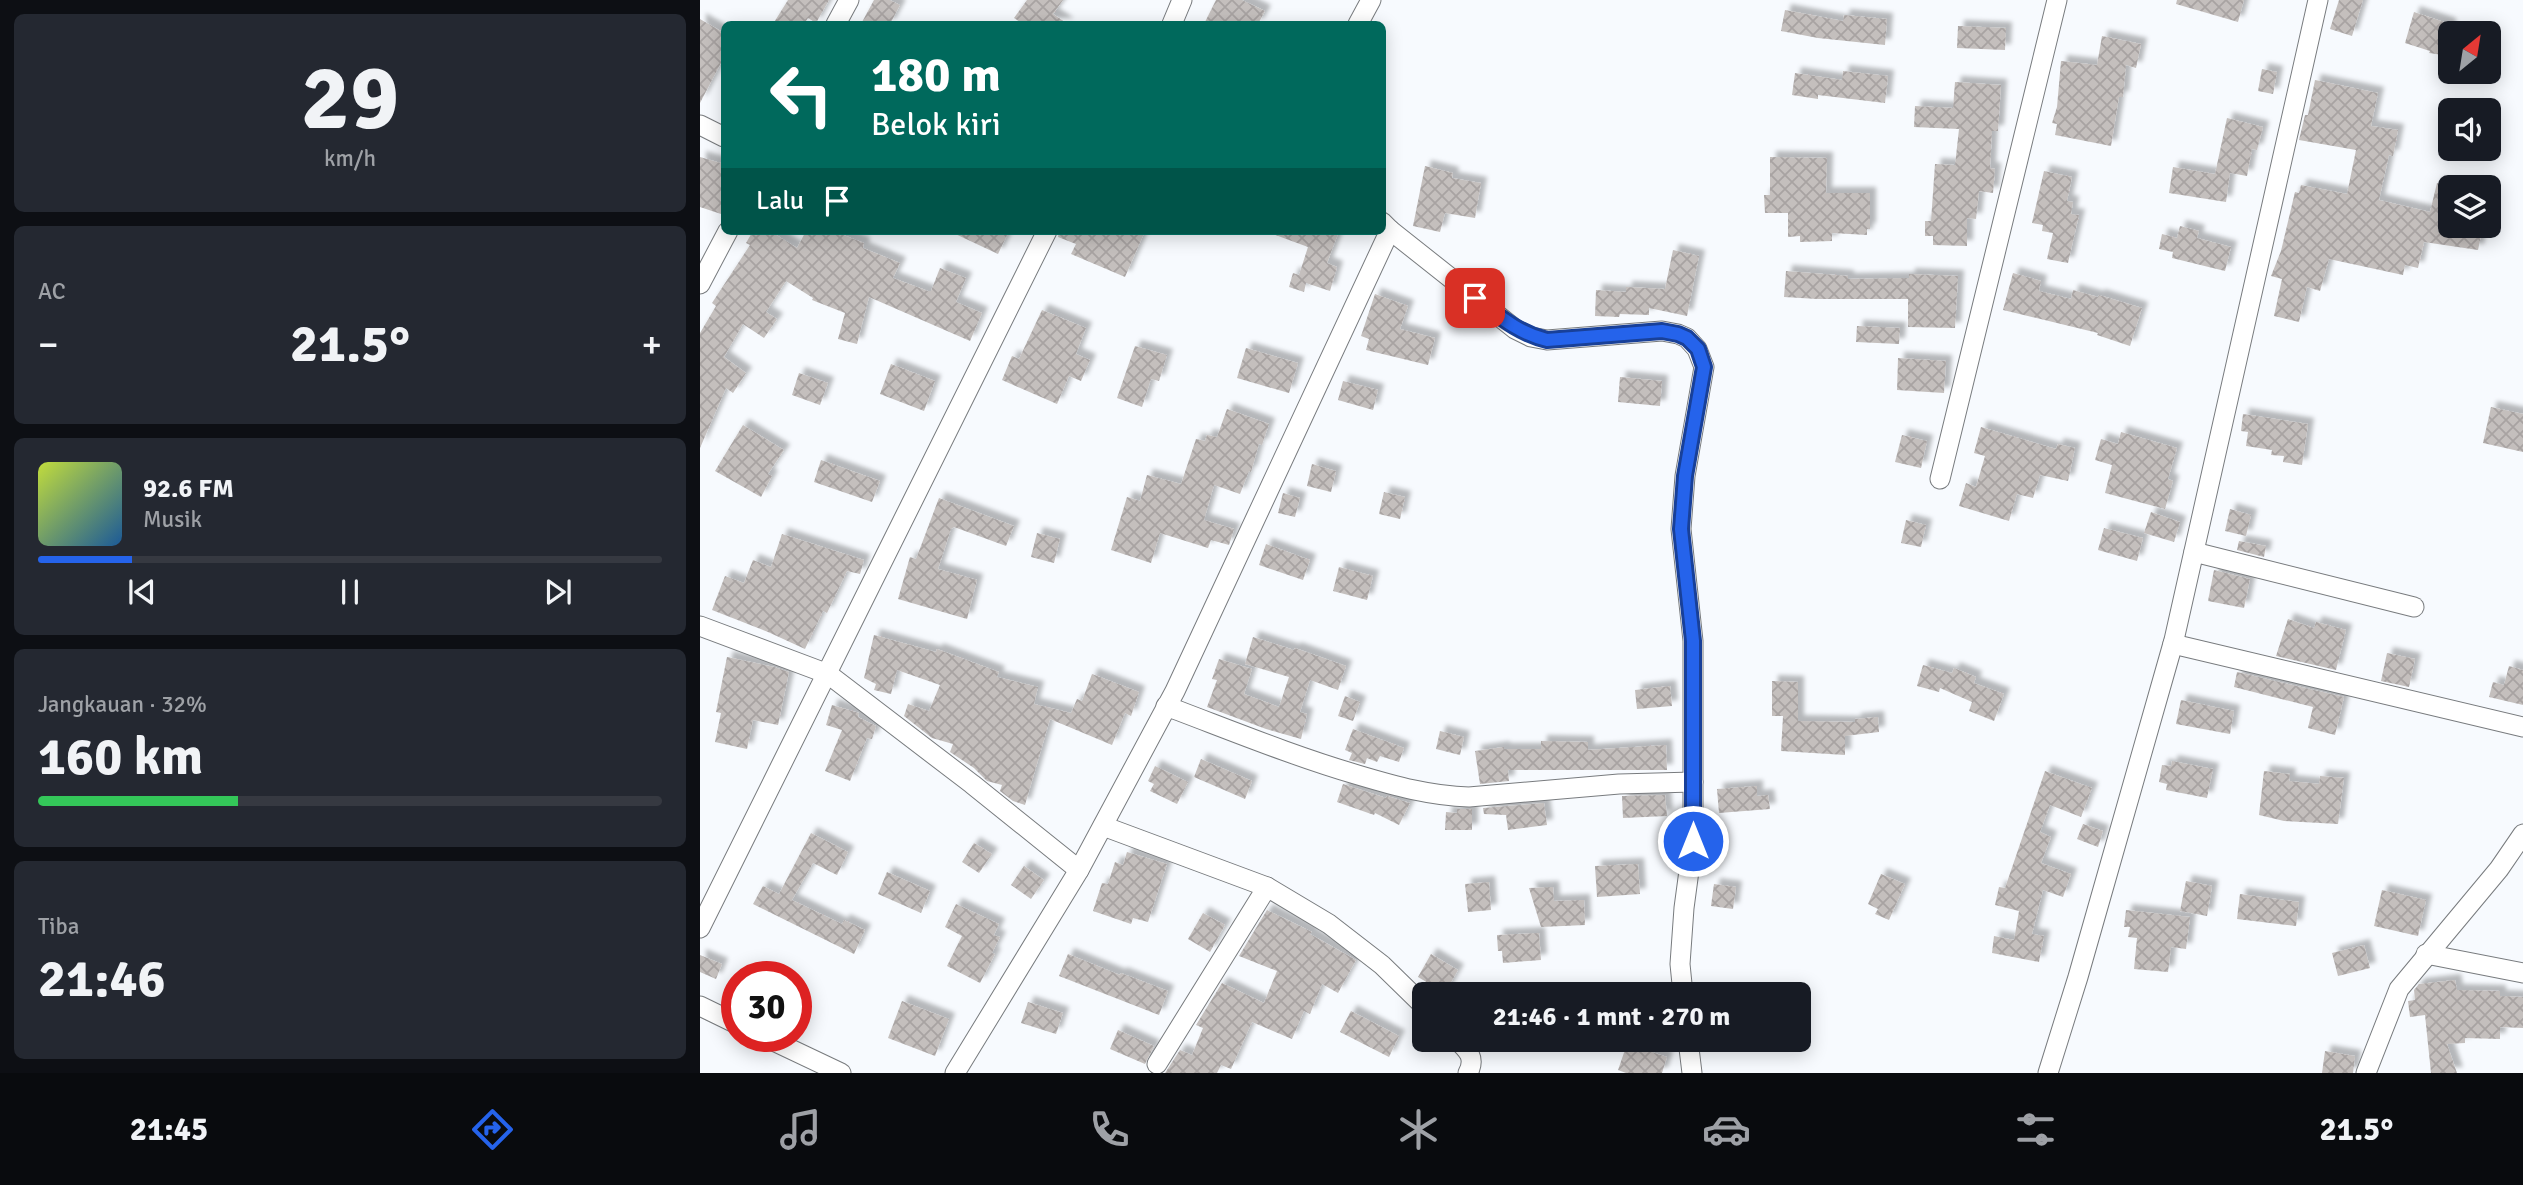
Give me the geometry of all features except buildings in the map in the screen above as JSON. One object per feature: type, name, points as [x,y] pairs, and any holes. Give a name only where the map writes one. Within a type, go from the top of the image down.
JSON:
[{"type":"street","points":[[838,21],[849,0]]},
{"type":"street","points":[[1173,21],[1182,0]]},
{"type":"street","points":[[1360,21],[1371,0]]},
{"type":"street","points":[[1940,479],[2057,0]]},
{"type":"street","points":[[2048,1073],[2173,644],[2318,0]]},
{"type":"street","points":[[700,125],[721,136]]},
{"type":"street","points":[[1386,226],[1515,329],[1531,337],[1547,340],[1662,331],[1687,338],[1698,349],[1704,367],[1685,476],[1681,529],[1693,641],[1693,841],[1684,908],[1680,964],[1682,982]]},
{"type":"street","points":[[700,284],[726,235]]},
{"type":"street","points":[[700,928],[1045,235]]},
{"type":"street","points":[[954,1073],[1079,870],[1175,691],[1382,235]]},
{"type":"street","points":[[2194,552],[2414,607]]},
{"type":"street","points":[[700,626],[828,674],[1079,870]]},
{"type":"street","points":[[2173,644],[2523,727]]},
{"type":"street","points":[[1166,706],[1315,762],[1391,785],[1447,796],[1469,797],[1619,784],[1693,782]]},
{"type":"street","points":[[1102,826],[1267,887],[1329,924],[1382,965],[1412,994]]},
{"type":"street","points":[[2366,1073],[2399,989],[2499,869],[2523,834]]},
{"type":"street","points":[[1157,1064],[1267,887]]},
{"type":"street","points":[[2426,954],[2523,973]]},
{"type":"street","points":[[700,1006],[721,1016]]},
{"type":"street","points":[[797,1052],[841,1073]]},
{"type":"street","points":[[1468,1052],[1473,1064],[1468,1073]]},
{"type":"street","points":[[1689,1052],[1692,1073]]},
{"type":"route","points":[[1475,298],[1515,329],[1531,337],[1547,340],[1662,331],[1687,338],[1698,349],[1704,367],[1685,476],[1681,529],[1693,641],[1693,841]]}]
